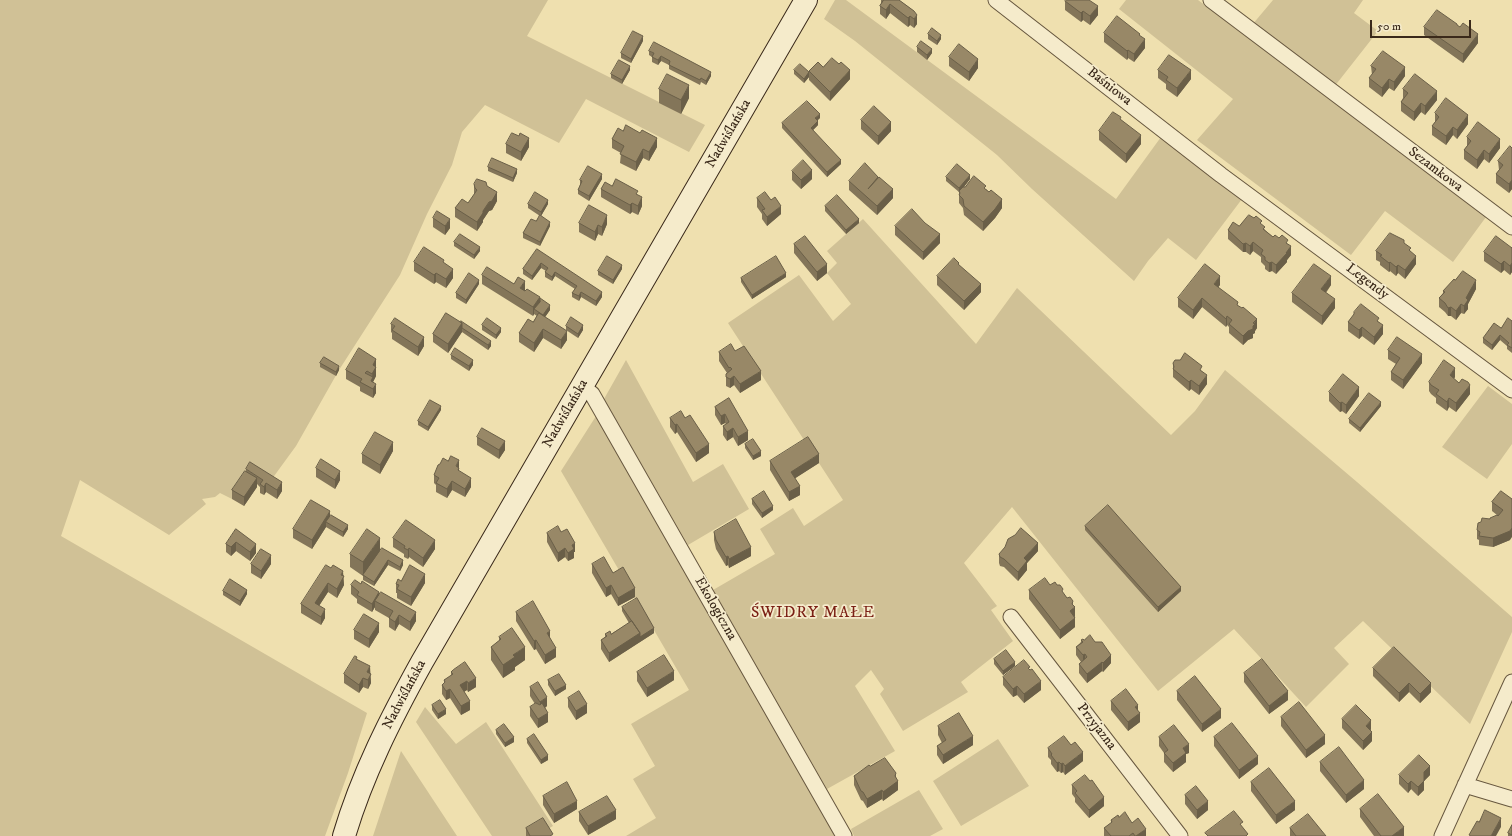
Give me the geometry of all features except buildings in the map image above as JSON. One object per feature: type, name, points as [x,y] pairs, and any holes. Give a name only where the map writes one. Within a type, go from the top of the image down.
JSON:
[{"type":"main road","name":"Nadwiślańska","points":[[344,836],[362,782],[400,702],[483,555],[806,0]]},
{"type":"street","name":"Baśniowa","points":[[996,0],[1221,175]]},
{"type":"street","name":"Sezamkowa","points":[[1210,0],[1512,227]]},
{"type":"street","name":"Legendy","points":[[1221,175],[1512,390]]},
{"type":"street","name":"Ekologiczna","points":[[582,386],[592,394],[844,836]]},
{"type":"street","name":"Przyjazna","points":[[1011,617],[1180,836]]},
{"type":"street","points":[[1442,836],[1512,682]]},
{"type":"street","points":[[1465,785],[1512,799]]},
{"type":"shaded area","points":[[0,0],[548,0],[527,36],[705,125],[689,152],[586,99],[559,143],[485,105],[462,132],[452,165],[427,214],[400,275],[339,370],[296,446],[269,483],[250,471],[232,499],[220,493],[215,497],[202,499],[206,504],[169,535],[80,480],[61,536],[367,713],[348,773],[325,836],[0,836]]},
{"type":"shaded area","points":[[835,0],[846,0],[1116,199],[1161,137],[1242,199],[1196,260],[1168,238],[1148,261],[1134,281],[1032,189],[997,155],[855,41],[824,19]]},
{"type":"shaded area","points":[[1126,0],[1198,0],[1486,217],[1453,262],[1385,211],[1351,255],[1197,140],[1233,99],[1119,9]]},
{"type":"shaded area","points":[[1273,0],[1363,0],[1354,13],[1378,31],[1334,87],[1252,25]]},
{"type":"shaded area","points":[[863,219],[976,344],[1017,288],[1171,435],[1195,411],[1225,370],[1357,482],[1512,617],[1512,632],[1470,724],[1363,621],[1334,648],[1349,664],[1306,707],[1234,629],[1158,691],[1012,507],[964,563],[997,606],[991,610],[1013,641],[961,682],[968,692],[903,731],[880,694],[884,689],[871,670],[855,686],[895,751],[827,789],[713,590],[775,554],[760,529],[793,508],[804,526],[843,500],[728,323],[799,275],[833,321],[851,304],[827,273],[837,263],[827,251]]},
{"type":"shaded area","points":[[626,360],[693,482],[723,464],[749,509],[688,545],[604,399]]},
{"type":"shaded area","points":[[1488,386],[1512,404],[1512,444],[1487,479],[1442,447]]},
{"type":"shaded area","points":[[598,413],[838,836],[626,836],[656,818],[633,779],[655,766],[631,724],[689,690],[561,471]]},
{"type":"shaded area","points":[[425,707],[456,744],[486,722],[553,826],[535,836],[492,836],[416,722]]},
{"type":"shaded area","points":[[998,739],[1029,786],[961,826],[933,781]]},
{"type":"shaded area","points":[[401,751],[457,836],[373,836]]},
{"type":"shaded area","points":[[919,790],[943,829],[930,836],[854,836],[851,829]]},
{"type":"district","name":"ŚWIDRY MAŁE","points":[[813,614]]}]
